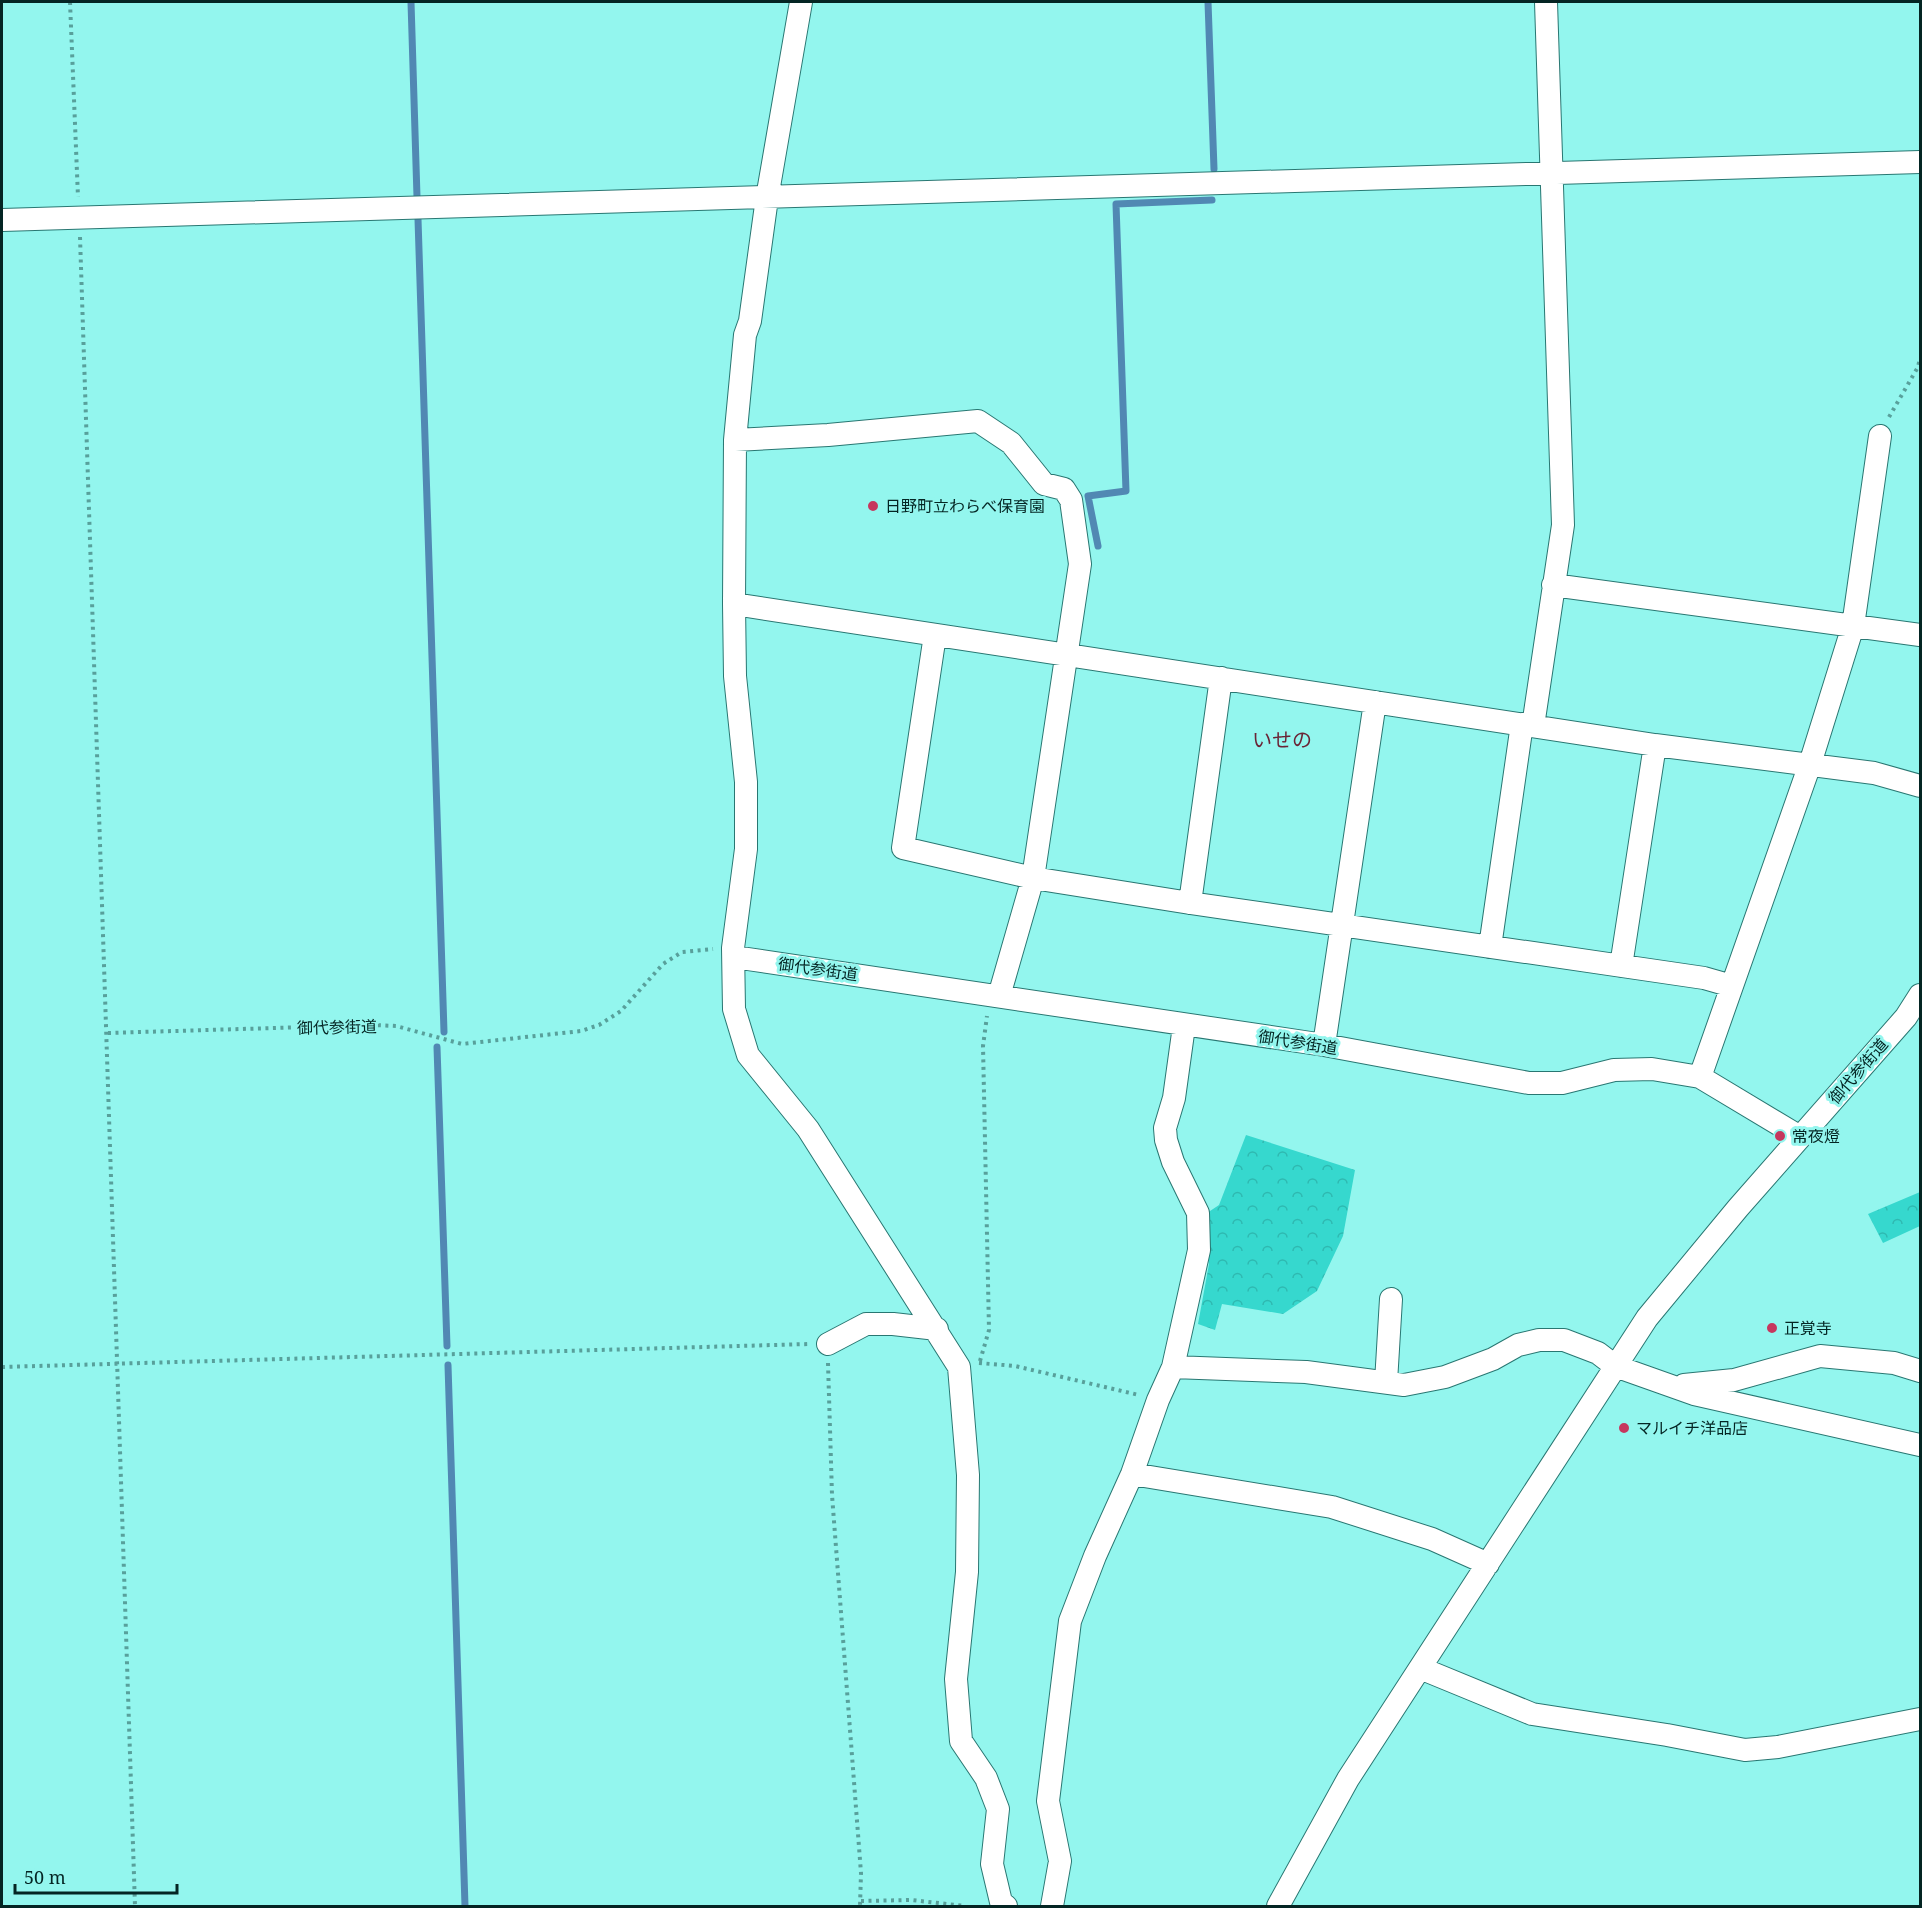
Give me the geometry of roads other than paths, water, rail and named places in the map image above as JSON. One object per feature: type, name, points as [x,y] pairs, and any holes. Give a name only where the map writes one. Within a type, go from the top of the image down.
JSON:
[{"type":"street","points":[[801,2],[767,198],[750,321],[745,335],[735,440],[735,676],[746,804],[746,849],[734,952],[734,1009],[748,1054],[808,1129],[937,1329],[969,1365],[967,1572],[956,1679],[961,1741],[986,1778],[998,1809],[992,1864],[1001,1902],[1006,1906]]},
{"type":"street","points":[[1490,947],[1563,525],[1546,2]]},
{"type":"street","points":[[2,220],[1920,162]]},
{"type":"street","points":[[735,440],[828,435],[978,421],[1011,443],[1044,484],[1064,489],[1071,500],[1080,564],[1034,878],[999,996]]},
{"type":"street","points":[[1701,1077],[1809,767],[1853,626],[1880,436]]},
{"type":"street","points":[[1553,585],[1920,634]]},
{"type":"street","points":[[734,604],[1654,745],[1809,767],[1874,773],[1920,786]]},
{"type":"street","points":[[935,635],[903,848],[1034,878],[1704,978],[1732,986]]},
{"type":"street","points":[[1190,903],[1221,678]]},
{"type":"street","points":[[1324,1045],[1375,702]]},
{"type":"street","points":[[1621,966],[1654,745]]},
{"type":"street","name":"御代参街道","points":[[734,952],[1184,1026],[1324,1045],[1529,1083],[1562,1083],[1614,1070],[1652,1069],[1701,1077],[1800,1137],[1906,1017],[1920,995]]},
{"type":"street","points":[[1052,1906],[1060,1861],[1048,1801],[1070,1621],[1095,1556],[1132,1474],[1158,1400],[1173,1367],[1199,1250],[1198,1213],[1173,1162],[1165,1128],[1174,1098],[1184,1026]]},
{"type":"street","points":[[1278,1906],[1348,1779],[1615,1366],[1673,1283],[1800,1137]]},
{"type":"street","points":[[1386,1382],[1391,1299]]},
{"type":"street","points":[[828,1344],[866,1324],[893,1324],[937,1329]]},
{"type":"street","points":[[1173,1367],[1306,1372],[1404,1385],[1445,1377],[1493,1359],[1518,1345],[1539,1340],[1564,1340],[1598,1353],[1615,1366],[1671,1386],[1920,1445]]},
{"type":"street","points":[[1671,1386],[1734,1380],[1820,1356],[1894,1363],[1920,1371]]},
{"type":"street","points":[[1132,1474],[1332,1508],[1432,1539],[1488,1564]]},
{"type":"street","points":[[1420,1668],[1532,1714],[1667,1735],[1744,1750],[1778,1747],[1920,1719]]},
{"type":"waterway","points":[[411,2],[417,197]]},
{"type":"waterway","points":[[1208,2],[1214,169]]},
{"type":"waterway","points":[[1098,546],[1088,496],[1126,491],[1116,204],[1212,200]]},
{"type":"waterway","points":[[418,219],[444,1032]]},
{"type":"waterway","points":[[437,1047],[447,1346]]},
{"type":"waterway","points":[[448,1365],[465,1906]]},
{"type":"place","name":"日野町立わらべ保育園","points":[[873,506]]},
{"type":"place","name":"常夜燈","points":[[1780,1136]]},
{"type":"place","name":"正覚寺","points":[[1772,1328]]},
{"type":"place","name":"マルイチ洋品店","points":[[1624,1428]]},
{"type":"district","name":"いせの","points":[[1282,739]]}]
